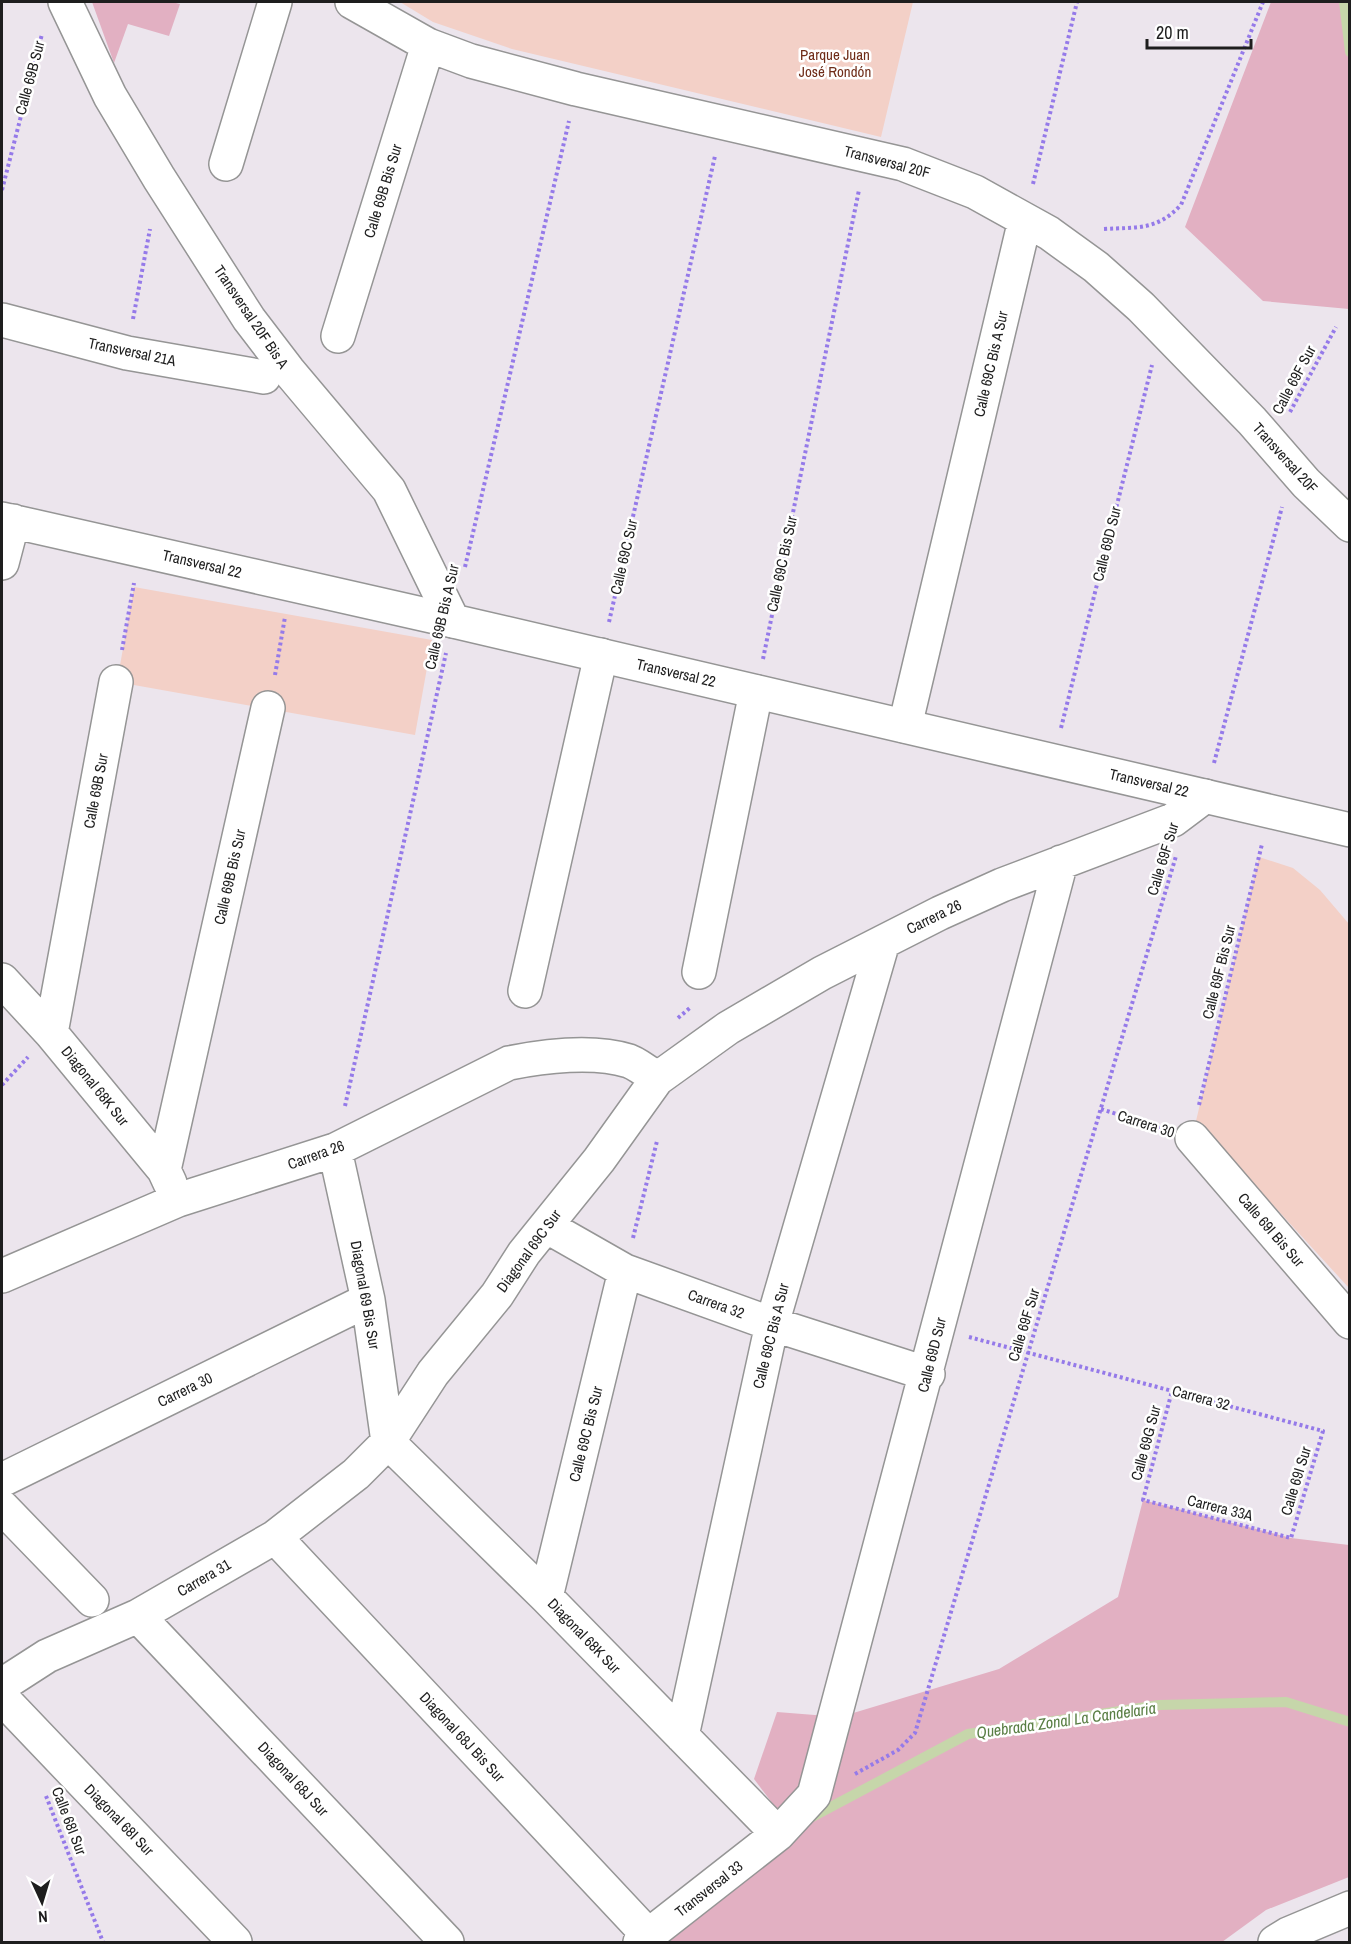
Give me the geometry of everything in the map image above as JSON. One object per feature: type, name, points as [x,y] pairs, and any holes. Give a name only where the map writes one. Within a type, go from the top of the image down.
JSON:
[{"type":"street","points":[[226,164],[275,2]]},
{"type":"street","name":"Transversal 20F","points":[[352,2],[428,45],[471,61],[576,89],[903,164],[944,178],[1025,220],[1049,233],[1096,267],[1161,328],[1350,525]]},
{"type":"street","name":"Transversal 20F Bis A","points":[[55,13],[110,96],[159,178],[276,356],[389,490],[453,621]]},
{"type":"street","name":"Calle 69B Bis Sur","points":[[338,336],[428,45]]},
{"type":"street","name":"Calle 69C Bis A Sur","points":[[905,726],[1025,220]]},
{"type":"street","name":"Transversal 21A","points":[[2,320],[127,353],[264,377]]},
{"type":"street","points":[[2,563],[7,520]]},
{"type":"street","name":"Transversal 22","points":[[7,520],[1053,760],[1198,803],[1270,811],[1346,836]]},
{"type":"street","points":[[525,991],[602,655]]},
{"type":"street","name":"Calle 69B Sur","points":[[51,1033],[117,682]]},
{"type":"street","points":[[699,972],[756,692]]},
{"type":"street","name":"Calle 69B Bis Sur","points":[[164,1170],[268,708]]},
{"type":"street","name":"Carrera 26","points":[[2,1276],[178,1200],[335,1150],[509,1063],[559,1056],[630,1062],[667,1072],[728,1028],[771,1001],[940,913],[1061,862],[1145,833],[1198,803]]},
{"type":"street","name":"Calle 69D Sur","points":[[778,1834],[814,1795],[928,1374],[1061,862]]},
{"type":"street","name":"Calle 69C Bis A Sur","points":[[682,1736],[772,1324],[884,942]]},
{"type":"street","name":"Diagonal 68K Sur","points":[[2,980],[51,1033],[164,1170],[178,1200]]},
{"type":"street","name":"Diagonal 69C Sur","points":[[388,1442],[433,1373],[497,1295],[546,1226],[667,1072]]},
{"type":"street","name":"Calle 69I Bis Sur","points":[[1192,1138],[1350,1322]]},
{"type":"street","name":"Diagonal 69 Bis Sur","points":[[335,1150],[368,1300],[388,1442]]},
{"type":"street","name":"Carrera 32","points":[[546,1226],[625,1271],[772,1324],[928,1374]]},
{"type":"street","name":"Calle 69C Bis Sur","points":[[546,1597],[625,1271]]},
{"type":"street","name":"Carrera 30","points":[[2,1480],[368,1300]]},
{"type":"street","name":"Diagonal 68K Sur","points":[[388,1442],[546,1597],[778,1834]]},
{"type":"street","name":"Carrera 31","points":[[2,1685],[47,1656],[138,1616],[275,1537],[356,1474],[388,1442]]},
{"type":"street","points":[[2,1507],[92,1600]]},
{"type":"street","name":"Diagonal 68J Bis Sur","points":[[275,1537],[645,1939]]},
{"type":"street","name":"Diagonal 68J Sur","points":[[138,1616],[447,1942]]},
{"type":"street","name":"Diagonal 68I Sur","points":[[2,1698],[236,1942]]},
{"type":"street","name":"Transversal 33","points":[[645,1939],[778,1834]]},
{"type":"street","points":[[1275,1942],[1288,1934],[1350,1908]]},
{"type":"path","points":[[1025,220],[1077,2]]},
{"type":"path","points":[[1103,229],[1146,226],[1167,220],[1181,205],[1263,2]]},
{"type":"path","name":"Calle 69B Sur","points":[[2,190],[55,13]]},
{"type":"path","name":"Calle 69B Bis A Sur","points":[[335,1150],[453,621],[576,89]]},
{"type":"path","name":"Calle 69C Sur","points":[[602,655],[722,123]]},
{"type":"path","name":"Calle 69C Bis Sur","points":[[756,692],[866,156]]},
{"type":"path","points":[[127,353],[159,178]]},
{"type":"path","name":"Calle 69F Sur","points":[[814,1795],[898,1750],[915,1733],[1101,1109],[1198,803],[1282,456],[1336,327]]},
{"type":"path","name":"Calle 69D Sur","points":[[1053,760],[1161,328]]},
{"type":"path","points":[[117,682],[140,550]]},
{"type":"path","points":[[268,708],[291,584]]},
{"type":"path","name":"Calle 69F Bis Sur","points":[[1192,1138],[1270,811]]},
{"type":"path","name":"Carrera 30","points":[[1101,1109],[1192,1138]]},
{"type":"path","name":"Carrera 32","points":[[939,1329],[1323,1431]]},
{"type":"path","name":"Calle 69G Sur","points":[[1143,1500],[1172,1391]]},
{"type":"path","name":"Calle 69I Sur","points":[[1292,1538],[1323,1431]]},
{"type":"path","name":"Carrera 33A","points":[[1143,1500],[1292,1538]]},
{"type":"path","name":"Calle 68I Sur","points":[[43,1787],[103,1942]]},
{"type":"shaded area","points":[[92,2],[172,2],[180,4],[169,36],[128,24],[114,63]]},
{"type":"shaded area","points":[[1271,2],[1349,2],[1349,309],[1263,301],[1185,227]]},
{"type":"shaded area","points":[[1143,1500],[1291,1538],[1349,1545],[1349,1877],[1266,1910],[1222,1942],[647,1942],[788,1824],[754,1779],[777,1712],[840,1717],[999,1669],[1118,1597]]},
{"type":"green space","name":"Parque Juan José Rondón","points":[[400,2],[913,2],[881,137],[512,49],[433,22]]},
{"type":"green space","points":[[134,587],[432,640],[415,735],[117,682]]},
{"type":"green space","points":[[1259,857],[1293,868],[1320,890],[1349,924],[1349,1288],[1196,1121]]},
{"type":"waterway","points":[[1344,2],[1350,52]]},
{"type":"waterway","name":"Quebrada Zonal La Candelaria","points":[[812,1817],[968,1734],[1159,1705],[1286,1702],[1350,1722]]}]
